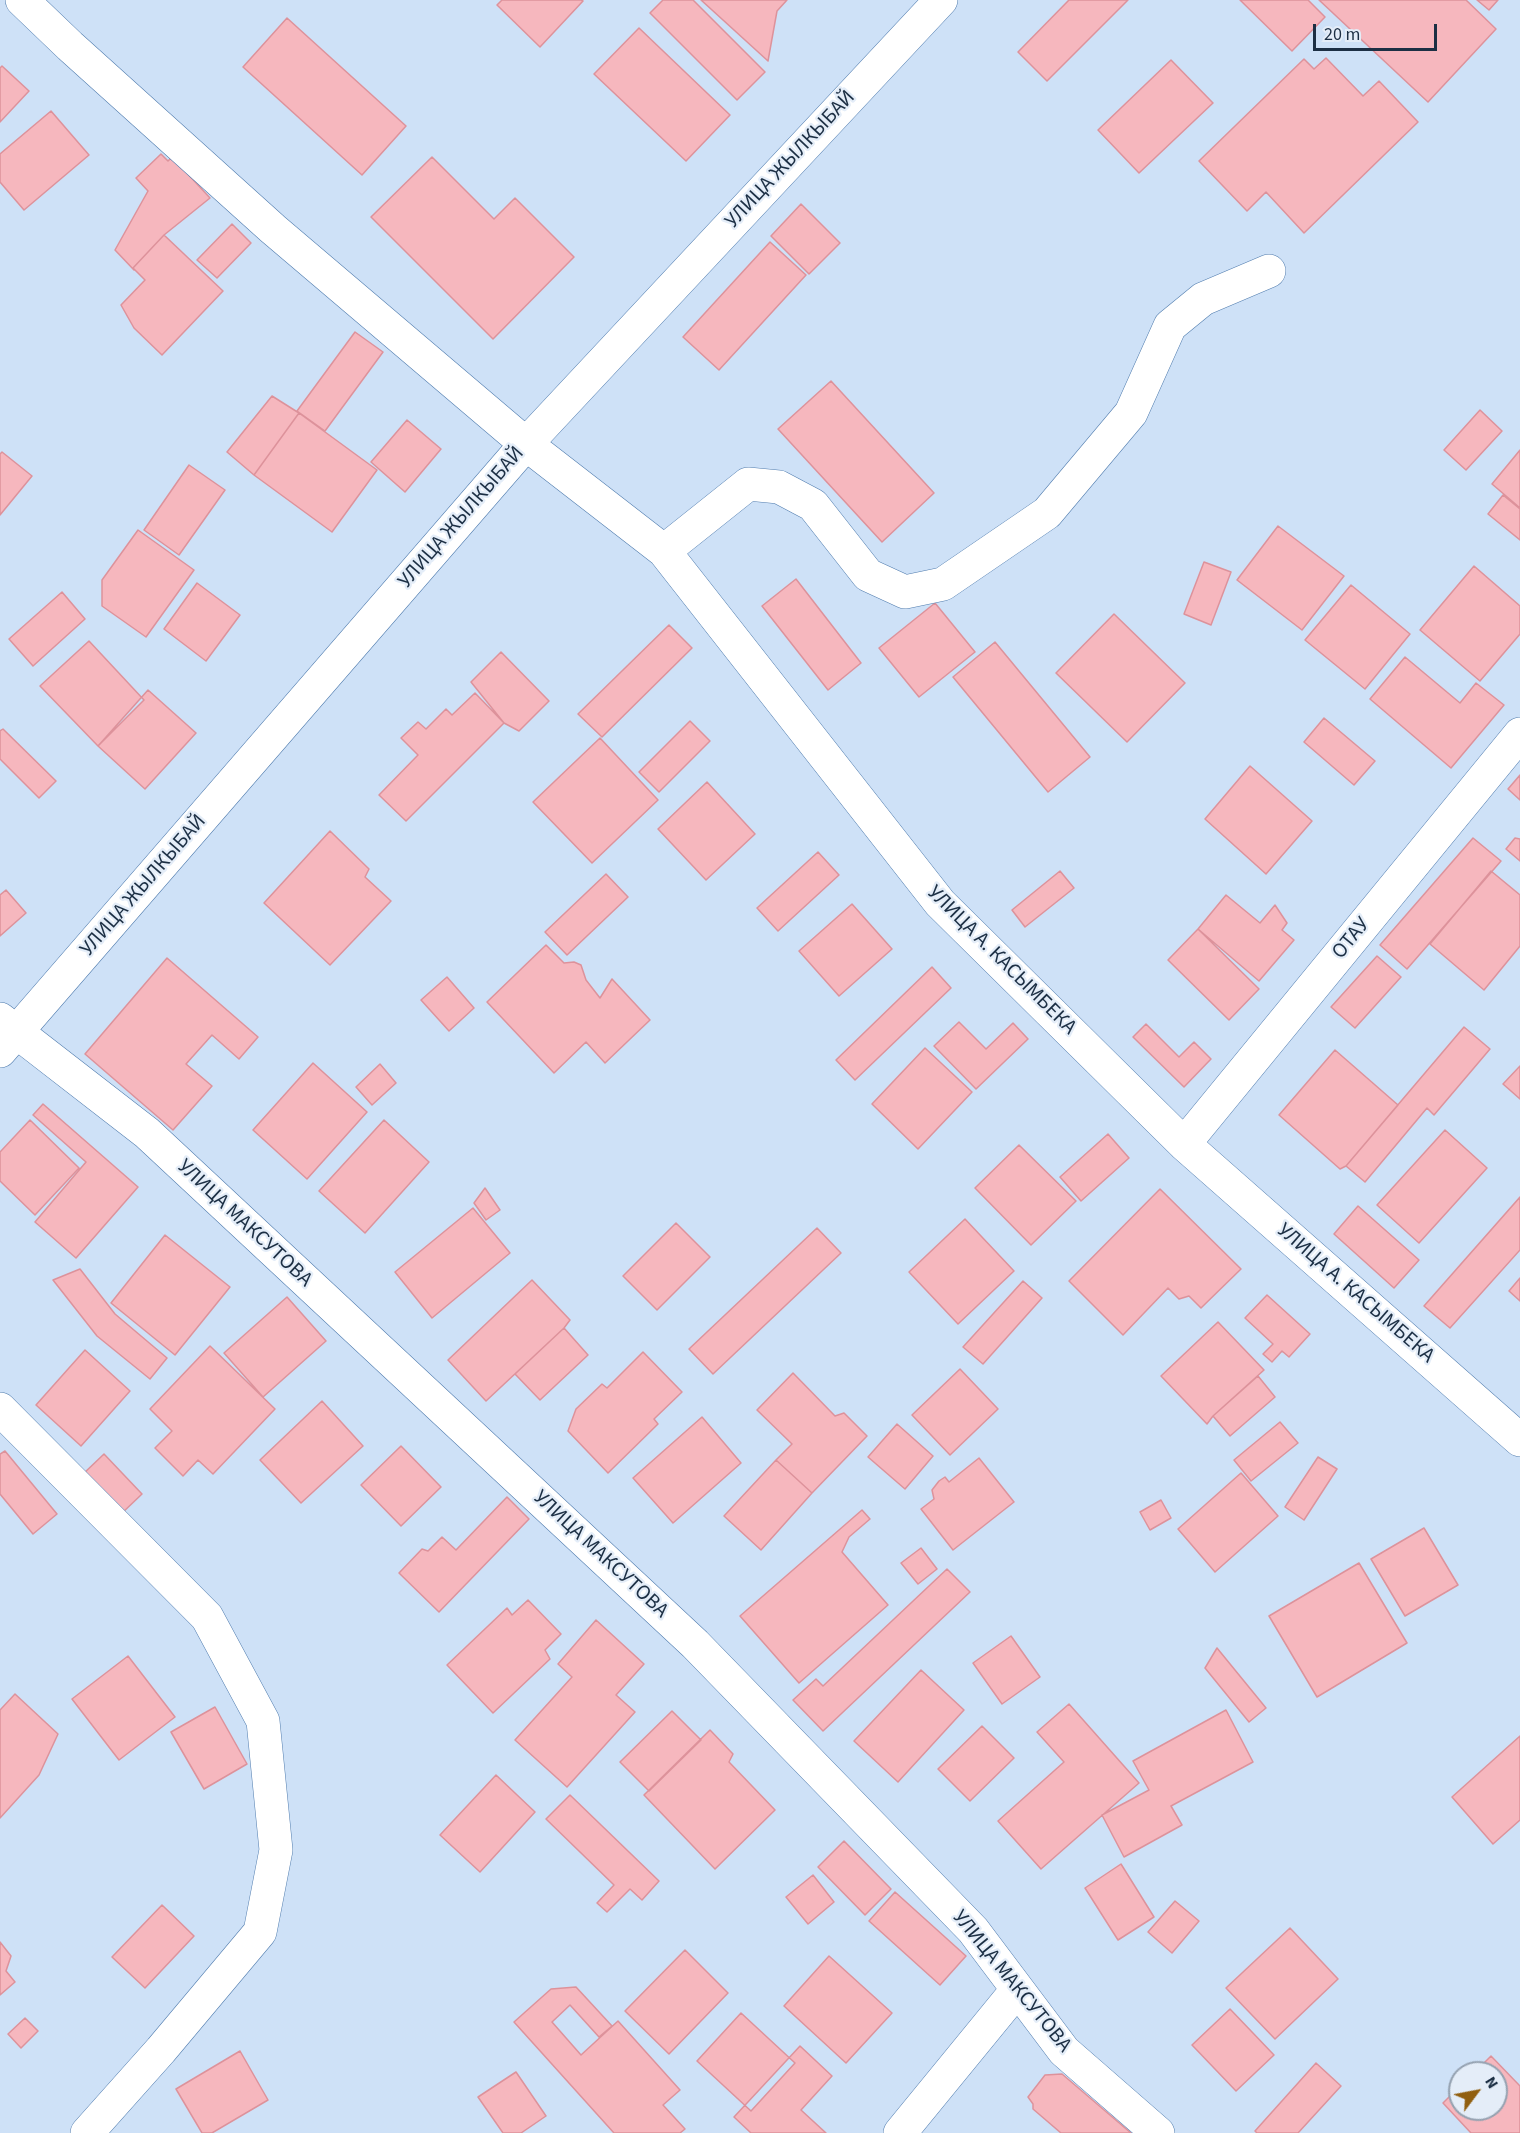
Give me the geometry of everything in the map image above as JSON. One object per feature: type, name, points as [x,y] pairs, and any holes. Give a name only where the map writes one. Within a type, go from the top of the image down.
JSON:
[{"type":"street","name":"УЛИЦА А. КАСЫМБЕКА","points":[[22,0],[273,230],[526,444],[664,550],[940,903],[1184,1143],[1520,1440]]},
{"type":"street","name":"УЛИЦА ЖЫЛКЫБАЙ","points":[[6,1034],[526,444],[941,0]]},
{"type":"street","points":[[664,550],[748,484],[779,487],[813,505],[868,575],[904,592],[943,584],[1047,513],[1131,413],[1170,326],[1203,299],[1269,271]]},
{"type":"street","name":"ОТАУ","points":[[1184,1143],[1520,734]]},
{"type":"street","name":"УЛИЦА МАКСУТОВА","points":[[6,1034],[147,1133],[695,1644],[973,1930],[1064,2051],[1158,2133]]},
{"type":"street","points":[[0,1409],[207,1617],[263,1721],[276,1850],[260,1932],[161,2050],[87,2133]]},
{"type":"street","points":[[900,2133],[1017,1990]]},
{"type":"building","points":[[502,0],[583,1],[540,47],[497,5]]},
{"type":"building","points":[[663,0],[693,0],[765,72],[737,100],[650,13]]},
{"type":"building","points":[[701,0],[787,0],[777,11],[768,61]]},
{"type":"building","points":[[1069,0],[1128,0],[1047,81],[1018,52]]},
{"type":"building","points":[[1240,0],[1308,0],[1325,17],[1292,51]]},
{"type":"building","points":[[1319,0],[1466,0],[1496,29],[1428,102]]},
{"type":"building","points":[[1477,0],[1498,0],[1489,10]]},
{"type":"building","points":[[287,18],[406,126],[362,175],[243,67]]},
{"type":"building","points":[[639,28],[730,115],[686,161],[594,74]]},
{"type":"building","points":[[1326,58],[1363,96],[1379,81],[1418,122],[1304,233],[1266,192],[1247,211],[1199,161],[1304,59],[1314,69]]},
{"type":"building","points":[[1171,60],[1213,103],[1139,173],[1098,130]]},
{"type":"building","points":[[2,66],[29,91],[0,122],[0,68]]},
{"type":"building","points":[[51,111],[89,155],[24,210],[0,182],[0,154]]},
{"type":"building","points":[[161,154],[168,161],[172,157],[210,198],[164,235],[133,268],[134,270],[115,250],[148,191],[136,178]]},
{"type":"building","points":[[432,157],[494,219],[515,198],[574,257],[493,339],[371,217]]},
{"type":"building","points":[[801,204],[840,243],[809,274],[771,236]]},
{"type":"building","points":[[232,224],[251,243],[217,278],[197,260]]},
{"type":"building","points":[[164,235],[223,291],[162,355],[134,328],[121,305],[145,280],[133,268]]},
{"type":"building","points":[[770,242],[806,275],[719,370],[683,337]]},
{"type":"building","points":[[355,332],[383,352],[325,431],[297,411]]},
{"type":"building","points":[[831,381],[934,493],[882,542],[778,429]]},
{"type":"building","points":[[272,396],[299,413],[254,475],[227,452]]},
{"type":"building","points":[[1480,410],[1502,431],[1466,470],[1444,450]]},
{"type":"building","points":[[299,413],[377,470],[332,532],[254,475]]},
{"type":"building","points":[[407,420],[441,449],[405,492],[371,462]]},
{"type":"building","points":[[1520,450],[1520,508],[1492,484]]},
{"type":"building","points":[[2,452],[32,476],[0,515],[0,454]]},
{"type":"building","points":[[189,465],[225,490],[179,555],[144,530]]},
{"type":"building","points":[[1503,495],[1520,509],[1520,540],[1488,514]]},
{"type":"building","points":[[1278,526],[1344,576],[1302,630],[1237,580]]},
{"type":"building","points":[[138,530],[194,570],[146,637],[102,606],[102,580]]},
{"type":"building","points":[[1204,562],[1231,572],[1211,625],[1184,614]]},
{"type":"building","points":[[1474,566],[1520,606],[1520,634],[1480,681],[1420,630]]},
{"type":"building","points":[[796,579],[861,663],[828,690],[762,606]]},
{"type":"building","points":[[197,583],[240,615],[206,661],[164,629]]},
{"type":"building","points":[[1351,585],[1410,634],[1365,689],[1305,640]]},
{"type":"building","points":[[62,592],[85,619],[33,666],[9,639]]},
{"type":"building","points":[[935,603],[975,652],[919,697],[879,648]]},
{"type":"building","points":[[1114,614],[1185,683],[1127,742],[1056,673]]},
{"type":"building","points":[[669,625],[692,648],[602,737],[578,714]]},
{"type":"building","points":[[89,641],[144,700],[98,746],[40,686]]},
{"type":"building","points":[[995,642],[1090,757],[1048,792],[953,677]]},
{"type":"building","points":[[501,652],[549,701],[519,731],[504,723],[471,682]]},
{"type":"building","points":[[1405,657],[1460,703],[1476,683],[1504,705],[1451,768],[1370,699]]},
{"type":"building","points":[[148,690],[196,733],[145,789],[98,746]]},
{"type":"building","points":[[475,693],[504,723],[406,821],[379,795],[418,755],[401,738],[418,722],[426,729],[446,709],[452,715]]},
{"type":"building","points":[[1324,718],[1375,761],[1354,785],[1304,742]]},
{"type":"building","points":[[690,721],[710,741],[659,792],[639,772]]},
{"type":"building","points":[[3,729],[56,781],[39,798],[0,759],[0,731]]},
{"type":"building","points":[[600,738],[658,800],[592,863],[533,802]]},
{"type":"building","points":[[1250,766],[1312,821],[1266,874],[1205,819]]},
{"type":"building","points":[[1520,775],[1520,800],[1508,789]]},
{"type":"building","points":[[707,782],[755,834],[706,880],[658,829]]},
{"type":"building","points":[[330,831],[369,869],[365,877],[391,901],[330,965],[264,903]]},
{"type":"building","points":[[1473,838],[1501,861],[1407,969],[1380,945]]},
{"type":"building","points":[[1515,838],[1520,839],[1520,861],[1506,849]]},
{"type":"building","points":[[818,852],[839,875],[778,931],[757,908]]},
{"type":"building","points":[[1060,871],[1074,888],[1025,927],[1012,910]]},
{"type":"building","points":[[1491,871],[1520,895],[1520,946],[1484,990],[1430,944]]},
{"type":"building","points":[[606,874],[628,897],[567,955],[545,932]]},
{"type":"building","points":[[6,890],[26,913],[0,936],[0,895]]},
{"type":"building","points":[[1226,895],[1260,923],[1275,905],[1287,923],[1282,930],[1294,940],[1259,981],[1198,929]]},
{"type":"building","points":[[852,904],[892,949],[839,996],[799,951]]},
{"type":"building","points":[[1198,929],[1259,989],[1229,1020],[1168,960]]},
{"type":"building","points":[[546,945],[564,963],[574,962],[581,965],[586,980],[600,998],[612,979],[650,1020],[605,1063],[586,1042],[554,1073],[487,1002]]},
{"type":"building","points":[[1377,956],[1401,977],[1355,1028],[1331,1007]]},
{"type":"building","points":[[167,958],[258,1037],[239,1059],[212,1035],[186,1064],[212,1086],[173,1130],[85,1054]]},
{"type":"building","points":[[932,967],[951,988],[855,1080],[836,1060]]},
{"type":"building","points":[[447,977],[474,1008],[449,1031],[421,1000]]},
{"type":"building","points":[[959,1022],[986,1049],[1013,1023],[1028,1039],[976,1089],[934,1046]]},
{"type":"building","points":[[1146,1024],[1179,1057],[1194,1042],[1211,1059],[1184,1087],[1133,1037]]},
{"type":"building","points":[[1464,1027],[1490,1049],[1434,1115],[1427,1108],[1365,1182],[1346,1166]]},
{"type":"building","points":[[925,1048],[972,1092],[918,1149],[872,1104]]},
{"type":"building","points":[[1335,1050],[1398,1105],[1346,1166],[1340,1169],[1279,1115]]},
{"type":"building","points":[[313,1063],[367,1112],[307,1179],[253,1130]]},
{"type":"building","points":[[380,1064],[396,1083],[372,1105],[356,1087]]},
{"type":"building","points":[[1520,1066],[1520,1099],[1503,1084]]},
{"type":"building","points":[[43,1104],[138,1187],[76,1258],[35,1222],[86,1162],[33,1115]]},
{"type":"building","points":[[30,1120],[79,1168],[35,1215],[0,1181],[0,1152]]},
{"type":"building","points":[[384,1120],[429,1162],[365,1233],[319,1191]]},
{"type":"building","points":[[1445,1130],[1487,1168],[1419,1243],[1377,1205]]},
{"type":"building","points":[[1108,1134],[1129,1158],[1081,1201],[1060,1177]]},
{"type":"building","points":[[1019,1145],[1076,1201],[1031,1245],[975,1188]]},
{"type":"building","points":[[485,1188],[500,1210],[486,1220],[474,1203]]},
{"type":"building","points":[[1160,1189],[1241,1269],[1201,1308],[1189,1296],[1179,1299],[1168,1288],[1123,1335],[1069,1281]]},
{"type":"building","points":[[1520,1197],[1520,1250],[1450,1328],[1424,1306]]},
{"type":"building","points":[[1358,1206],[1419,1260],[1394,1288],[1334,1234]]},
{"type":"building","points":[[473,1208],[510,1253],[432,1318],[395,1272]]},
{"type":"building","points":[[965,1219],[1014,1271],[958,1324],[909,1272]]},
{"type":"building","points":[[676,1223],[710,1257],[657,1310],[623,1276]]},
{"type":"building","points":[[817,1228],[841,1253],[713,1374],[689,1349]]},
{"type":"building","points":[[165,1235],[230,1287],[175,1355],[111,1303]]},
{"type":"building","points":[[80,1269],[115,1314],[167,1358],[150,1379],[97,1336],[53,1280]]},
{"type":"building","points":[[1520,1278],[1520,1301],[1509,1291]]},
{"type":"building","points":[[532,1280],[570,1320],[486,1401],[448,1360]]},
{"type":"building","points":[[1023,1281],[1042,1298],[983,1364],[963,1347]]},
{"type":"building","points":[[1267,1295],[1310,1334],[1289,1357],[1282,1351],[1272,1362],[1263,1354],[1273,1344],[1245,1318]]},
{"type":"building","points":[[287,1297],[326,1341],[263,1397],[224,1353]]},
{"type":"building","points":[[1218,1322],[1264,1370],[1207,1424],[1161,1376]]},
{"type":"building","points":[[564,1328],[588,1355],[540,1400],[515,1374]]},
{"type":"building","points":[[210,1346],[275,1409],[213,1474],[198,1460],[183,1476],[155,1448],[172,1431],[150,1409]]},
{"type":"building","points":[[85,1350],[130,1391],[81,1446],[36,1405]]},
{"type":"building","points":[[643,1352],[682,1392],[654,1419],[658,1424],[608,1473],[568,1431],[576,1409],[602,1384],[607,1388]]},
{"type":"building","points":[[960,1369],[998,1409],[950,1455],[912,1415]]},
{"type":"building","points":[[793,1373],[835,1416],[844,1413],[867,1436],[812,1493],[776,1460],[792,1444],[757,1410]]},
{"type":"building","points":[[1258,1376],[1275,1397],[1230,1436],[1213,1416]]},
{"type":"building","points":[[322,1401],[363,1446],[301,1503],[260,1460]]},
{"type":"building","points":[[702,1417],[741,1463],[673,1523],[633,1478]]},
{"type":"building","points":[[1280,1422],[1298,1443],[1251,1481],[1234,1460]]},
{"type":"building","points":[[897,1424],[933,1456],[905,1489],[868,1457]]},
{"type":"building","points":[[401,1446],[441,1487],[401,1526],[361,1485]]},
{"type":"building","points":[[5,1451],[57,1514],[33,1534],[0,1494],[0,1454]]},
{"type":"building","points":[[104,1454],[142,1494],[120,1515],[82,1475]]},
{"type":"building","points":[[1318,1457],[1337,1469],[1304,1520],[1285,1507]]},
{"type":"building","points":[[979,1458],[1014,1502],[953,1550],[921,1509],[934,1499],[932,1490],[939,1481],[945,1477],[949,1482]]},
{"type":"building","points":[[776,1460],[812,1493],[761,1550],[724,1516]]},
{"type":"building","points":[[1241,1473],[1278,1516],[1215,1572],[1178,1529]]},
{"type":"building","points":[[507,1497],[529,1519],[439,1612],[399,1573],[422,1549],[428,1551],[442,1537],[456,1550]]},
{"type":"building","points":[[1161,1500],[1171,1518],[1150,1530],[1140,1512]]},
{"type":"building","points":[[862,1510],[870,1519],[849,1537],[842,1552],[888,1605],[799,1683],[740,1616]]},
{"type":"building","points":[[1424,1528],[1458,1585],[1405,1616],[1371,1559]]},
{"type":"building","points":[[921,1548],[937,1569],[918,1584],[901,1563]]},
{"type":"building","points":[[1359,1563],[1407,1643],[1317,1697],[1269,1616]]},
{"type":"building","points":[[947,1569],[970,1592],[823,1731],[793,1700],[816,1679],[823,1686]]},
{"type":"building","points":[[528,1600],[561,1634],[545,1650],[550,1659],[493,1713],[447,1665],[507,1608],[512,1615]]},
{"type":"building","points":[[596,1620],[644,1664],[616,1695],[635,1712],[567,1787],[515,1740],[572,1677],[558,1664]]},
{"type":"building","points":[[1011,1636],[1040,1677],[1002,1704],[973,1663]]},
{"type":"building","points":[[1217,1648],[1266,1708],[1249,1722],[1205,1668]]},
{"type":"building","points":[[128,1656],[175,1717],[119,1760],[72,1699]]},
{"type":"building","points":[[921,1670],[964,1710],[898,1782],[854,1741]]},
{"type":"building","points":[[15,1694],[58,1734],[39,1775],[0,1818],[0,1710]]},
{"type":"building","points":[[1069,1704],[1139,1783],[1041,1869],[998,1821],[1064,1762],[1037,1732]]},
{"type":"building","points":[[215,1707],[247,1764],[204,1789],[171,1732]]},
{"type":"building","points":[[1226,1710],[1253,1762],[1171,1806],[1182,1825],[1124,1857],[1102,1815],[1149,1790],[1133,1761]]},
{"type":"building","points":[[672,1711],[701,1740],[649,1791],[620,1762]]},
{"type":"building","points":[[982,1726],[1014,1758],[970,1801],[938,1769]]},
{"type":"building","points":[[710,1730],[733,1754],[729,1762],[775,1810],[715,1869],[644,1795]]},
{"type":"building","points":[[1520,1736],[1520,1820],[1493,1844],[1452,1797]]},
{"type":"building","points":[[496,1775],[535,1812],[480,1872],[440,1835]]},
{"type":"building","points":[[570,1795],[659,1881],[642,1900],[630,1889],[607,1912],[597,1903],[614,1885],[546,1819]]},
{"type":"building","points":[[844,1841],[891,1889],[865,1915],[818,1867]]},
{"type":"building","points":[[1121,1864],[1154,1917],[1118,1940],[1085,1888]]},
{"type":"building","points":[[813,1875],[834,1902],[808,1924],[786,1897]]},
{"type":"building","points":[[895,1892],[966,1956],[940,1985],[869,1921]]},
{"type":"building","points":[[1175,1901],[1199,1921],[1172,1953],[1148,1932]]},
{"type":"building","points":[[162,1905],[194,1936],[145,1988],[112,1957]]},
{"type":"building","points":[[1290,1928],[1338,1979],[1275,2039],[1226,1988]]},
{"type":"building","points":[[0,1942],[11,1956],[6,1971],[15,1982],[0,1995]]},
{"type":"building","points":[[685,1950],[728,1993],[669,2054],[625,2011]]},
{"type":"building","points":[[829,1956],[892,2013],[846,2063],[784,2006]]},
{"type":"building","points":[[576,1987],[612,2026],[599,2037],[570,2005],[552,2022],[581,2055],[618,2021],[680,2090],[663,2105],[685,2129],[680,2133],[614,2133],[514,2022],[551,1989]]},
{"type":"building","points":[[1230,2009],[1274,2055],[1236,2091],[1192,2045]]},
{"type":"building","points":[[741,2013],[795,2063],[751,2111],[697,2061]]},
{"type":"building","points":[[25,2018],[38,2031],[21,2048],[8,2034]]},
{"type":"building","points":[[800,2046],[832,2076],[801,2110],[826,2133],[751,2133],[734,2117]]},
{"type":"building","points":[[240,2051],[268,2100],[212,2133],[202,2133],[176,2089]]},
{"type":"building","points":[[1491,2056],[1496,2061],[1486,2061]]},
{"type":"building","points":[[1316,2063],[1341,2086],[1298,2133],[1257,2133],[1255,2131]]},
{"type":"building","points":[[516,2072],[546,2116],[521,2133],[503,2133],[478,2097]]},
{"type":"building","points":[[1062,2074],[1131,2133],[1061,2133],[1033,2109],[1033,2104],[1028,2097],[1045,2075]]},
{"type":"building","points":[[1508,2074],[1520,2086],[1520,2133],[1471,2133],[1460,2121],[1508,2121]]},
{"type":"building","points":[[1448,2098],[1448,2108],[1443,2103]]}]
